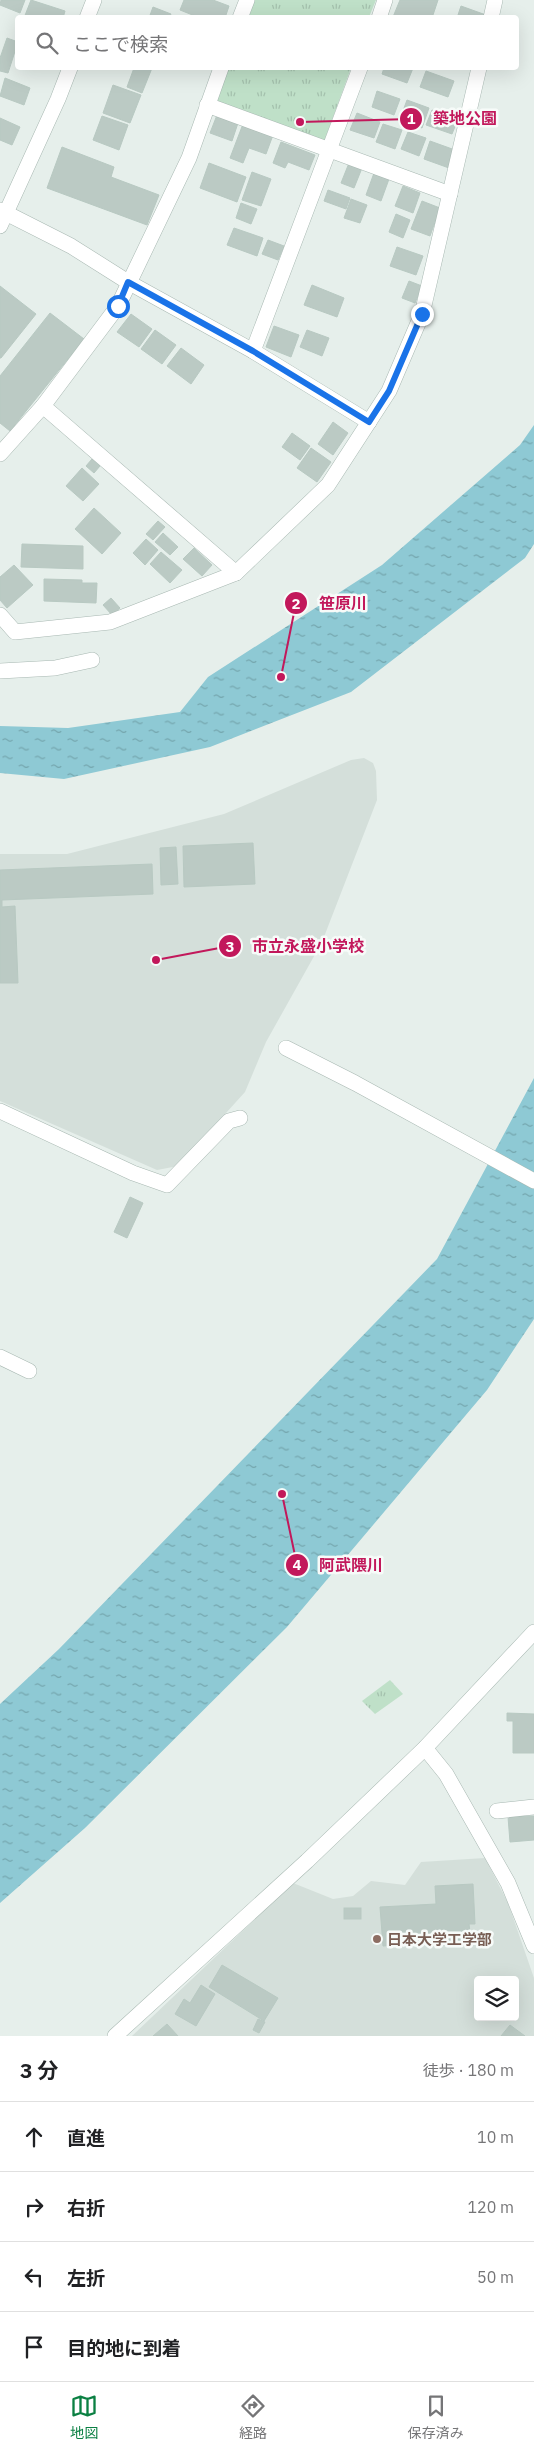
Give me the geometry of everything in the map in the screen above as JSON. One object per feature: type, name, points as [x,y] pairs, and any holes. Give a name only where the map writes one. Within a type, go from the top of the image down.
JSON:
[{"type":"street","points":[[89,15],[94,0]]},
{"type":"street","points":[[241,15],[247,0]]},
{"type":"street","points":[[380,15],[385,0]]},
{"type":"street","points":[[69,70],[58,99],[2,216],[71,246],[128,282],[253,351],[369,422]]},
{"type":"street","points":[[0,454],[43,406],[118,306],[189,158],[220,70]]},
{"type":"street","points":[[253,351],[359,70]]},
{"type":"street","points":[[0,615],[14,632],[110,622],[236,573],[328,485],[389,391],[422,314],[479,70]]},
{"type":"street","points":[[207,104],[450,194]]},
{"type":"street","points":[[43,406],[236,573]]},
{"type":"street","points":[[0,671],[55,668],[92,660]]},
{"type":"street","points":[[286,1048],[355,1083],[534,1181]]},
{"type":"street","points":[[0,1111],[133,1173],[167,1185],[229,1121],[240,1118]]},
{"type":"street","points":[[0,1357],[29,1371]]},
{"type":"street","points":[[115,2036],[307,1860],[425,1748],[534,1632]]},
{"type":"street","points":[[425,1748],[446,1774],[508,1883],[534,1946]]},
{"type":"street","points":[[497,1811],[534,1807]]},
{"type":"shaded area","points":[[364,758],[373,763],[376,771],[377,800],[322,942],[266,1042],[245,1092],[178,1166],[157,1170],[0,1101],[0,854],[67,854],[224,814],[351,760]]},
{"type":"shaded area","name":"日本大学工学部","points":[[485,1858],[508,1903],[534,1978],[534,2036],[132,2036],[293,1883],[333,1899],[353,1896],[371,1881],[405,1885],[421,1862]]},
{"type":"green space","points":[[252,0],[376,0],[370,15],[246,15]]},
{"type":"green space","points":[[225,70],[350,70],[324,142],[212,102]]},
{"type":"green space","points":[[390,1680],[403,1694],[375,1714],[362,1701]]},
{"type":"water","points":[[534,425],[534,544],[525,558],[351,692],[210,747],[64,779],[0,773],[0,726],[68,728],[180,712],[208,677],[382,565],[520,445]]},
{"type":"water","points":[[534,1078],[534,1319],[487,1390],[287,1627],[85,1828],[0,1903],[0,1704],[59,1649],[437,1259]]},
{"type":"building","points":[[1,0],[25,0],[20,13],[0,5]]},
{"type":"building","points":[[31,0],[65,11],[64,15],[25,15]]},
{"type":"building","points":[[184,0],[213,0],[229,6],[226,15],[192,15],[180,10]]},
{"type":"building","points":[[400,0],[438,0],[433,15],[394,15]]},
{"type":"building","points":[[461,6],[486,15],[458,15]]},
{"type":"building","points":[[153,7],[171,14],[170,15],[150,15]]},
{"type":"building","points":[[7,38],[15,41],[15,51],[8,73],[0,71],[0,58]]},
{"type":"building","points":[[133,70],[151,70],[142,93],[127,87]]},
{"type":"building","points":[[383,70],[412,70],[407,83],[382,74]]},
{"type":"building","points":[[426,71],[454,81],[448,97],[420,87]]},
{"type":"building","points":[[5,78],[30,88],[24,105],[0,96]]},
{"type":"building","points":[[113,85],[141,95],[130,123],[103,113]]},
{"type":"building","points":[[377,91],[400,99],[394,115],[372,107]]},
{"type":"building","points":[[407,100],[429,108],[422,128],[400,119]]},
{"type":"building","points":[[432,110],[458,119],[452,134],[426,125]]},
{"type":"building","points":[[357,113],[380,122],[374,138],[350,130]]},
{"type":"building","points":[[217,115],[238,123],[232,141],[210,133]]},
{"type":"building","points":[[102,116],[128,125],[119,150],[93,140]]},
{"type":"building","points":[[0,118],[20,127],[12,145],[0,140]]},
{"type":"building","points":[[243,124],[273,135],[266,154],[249,148],[243,163],[230,158]]},
{"type":"building","points":[[383,124],[402,130],[395,149],[376,142]]},
{"type":"building","points":[[408,132],[426,138],[419,156],[401,149]]},
{"type":"building","points":[[430,141],[455,150],[449,168],[424,159]]},
{"type":"building","points":[[281,142],[315,155],[309,170],[288,162],[285,168],[273,163]]},
{"type":"building","points":[[62,147],[114,167],[111,177],[159,195],[147,225],[47,188]]},
{"type":"building","points":[[209,163],[246,177],[237,202],[200,188]]},
{"type":"building","points":[[349,163],[362,168],[354,188],[341,183]]},
{"type":"building","points":[[252,172],[271,179],[261,206],[242,200]]},
{"type":"building","points":[[374,173],[389,179],[381,201],[366,195]]},
{"type":"building","points":[[403,186],[420,193],[413,213],[395,206]]},
{"type":"building","points":[[328,190],[350,198],[346,209],[324,201]]},
{"type":"building","points":[[351,199],[367,205],[360,223],[344,218]]},
{"type":"building","points":[[422,201],[440,208],[430,236],[411,229]]},
{"type":"building","points":[[241,203],[257,209],[251,224],[236,218]]},
{"type":"building","points":[[396,214],[410,220],[403,238],[389,232]]},
{"type":"building","points":[[234,228],[263,238],[257,256],[227,245]]},
{"type":"building","points":[[268,240],[284,246],[278,260],[262,254]]},
{"type":"building","points":[[397,247],[423,256],[416,275],[390,266]]},
{"type":"building","points":[[409,281],[422,286],[415,303],[402,298]]},
{"type":"building","points":[[312,285],[344,298],[337,317],[304,305]]},
{"type":"building","points":[[0,286],[36,314],[1,358],[0,358]]},
{"type":"building","points":[[50,313],[84,339],[10,431],[0,423],[0,376]]},
{"type":"building","points":[[131,314],[152,329],[139,347],[117,332]]},
{"type":"building","points":[[274,326],[299,335],[291,357],[266,347]]},
{"type":"building","points":[[155,330],[176,345],[162,364],[141,349]]},
{"type":"building","points":[[307,330],[329,338],[322,356],[300,347]]},
{"type":"building","points":[[181,348],[204,365],[191,384],[167,366]]},
{"type":"building","points":[[333,422],[348,433],[333,455],[318,444]]},
{"type":"building","points":[[292,433],[310,446],[300,460],[282,447]]},
{"type":"building","points":[[311,448],[331,462],[317,482],[297,468]]},
{"type":"building","points":[[92,459],[100,466],[94,473],[86,466]]},
{"type":"building","points":[[82,468],[99,484],[83,501],[66,486]]},
{"type":"building","points":[[94,508],[121,533],[102,554],[75,529]]},
{"type":"building","points":[[158,521],[165,527],[153,540],[146,534]]},
{"type":"building","points":[[163,533],[178,547],[170,555],[155,542]]},
{"type":"building","points":[[146,539],[158,550],[145,565],[133,553]]},
{"type":"building","points":[[22,544],[83,546],[83,569],[21,567]]},
{"type":"building","points":[[194,548],[212,565],[202,576],[183,559]]},
{"type":"building","points":[[161,552],[182,570],[170,583],[150,564]]},
{"type":"building","points":[[14,565],[33,585],[7,608],[0,600],[0,577]]},
{"type":"building","points":[[44,579],[82,580],[82,583],[97,583],[96,603],[44,601]]},
{"type":"building","points":[[111,598],[120,608],[112,615],[103,605]]},
{"type":"building","points":[[253,843],[255,884],[184,887],[183,846]]},
{"type":"building","points":[[176,847],[178,884],[161,885],[160,848]]},
{"type":"building","points":[[152,864],[153,894],[2,900],[2,907],[15,906],[18,983],[0,983],[0,870]]},
{"type":"building","points":[[130,1197],[143,1203],[127,1238],[114,1232]]},
{"type":"building","points":[[507,1713],[534,1714],[534,1753],[513,1753],[513,1721],[507,1721]]},
{"type":"building","points":[[534,1816],[534,1840],[510,1842],[508,1817]]},
{"type":"building","points":[[473,1884],[475,1924],[469,1924],[471,1940],[383,1946],[380,1907],[436,1904],[435,1886]]},
{"type":"building","points":[[344,1908],[361,1908],[361,1919],[344,1919]]},
{"type":"building","points":[[222,1965],[278,1998],[264,2021],[209,1987]]},
{"type":"building","points":[[201,1985],[215,1994],[196,2026],[175,2014],[184,1999],[190,2003]]},
{"type":"building","points":[[258,2019],[265,2022],[259,2033],[253,2030]]},
{"type":"building","points":[[167,2024],[178,2036],[153,2036]]},
{"type":"building","points":[[510,2025],[525,2036],[501,2036]]},
{"type":"place","name":"築地公園","points":[[300,122]]},
{"type":"place","name":"笹原川","points":[[281,677]]},
{"type":"place","name":"市立永盛小学校","points":[[156,960]]},
{"type":"place","name":"阿武隈川","points":[[282,1494]]},
{"type":"place","name":"日本大学工学部","points":[[377,1939]]},
{"type":"route","points":[[118,306],[128,282],[253,351],[369,422],[389,391],[422,314]]}]
